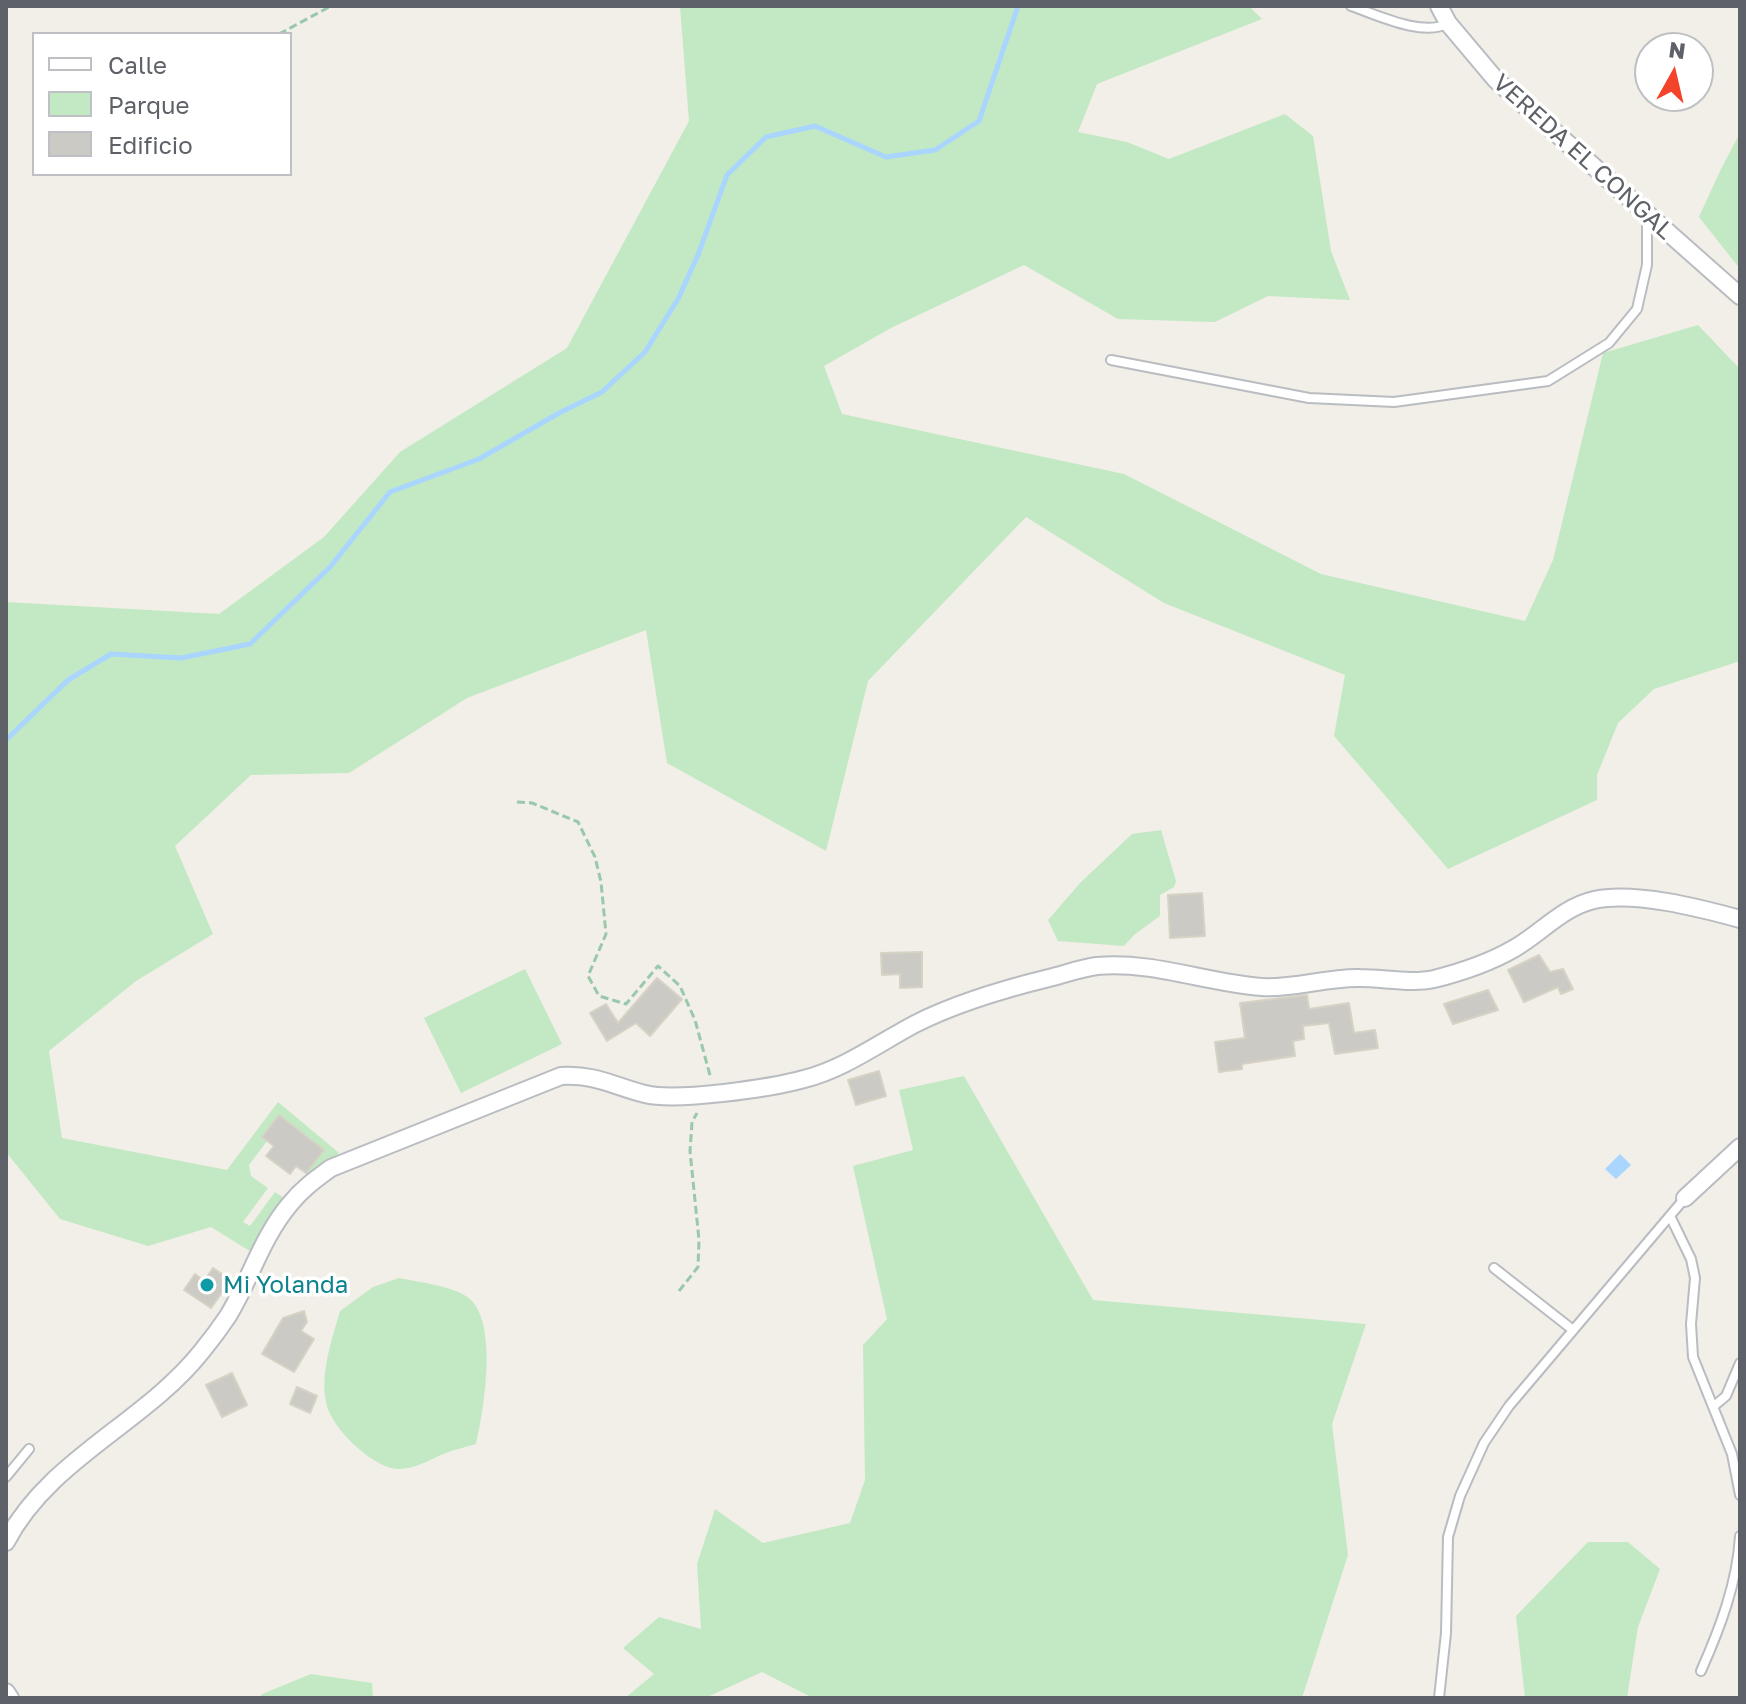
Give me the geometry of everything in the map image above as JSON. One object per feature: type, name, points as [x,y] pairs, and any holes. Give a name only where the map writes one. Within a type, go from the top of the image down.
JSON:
[{"type":"street","name":"VEREDA EL CONGAL","points":[[1439,6],[1448,23],[1496,80],[1740,296]]},
{"type":"street","points":[[6,1542],[19,1516],[38,1493],[167,1389],[200,1353],[227,1317],[275,1225],[308,1184],[331,1168],[561,1076],[583,1075],[666,1097],[773,1086],[809,1078],[845,1063],[918,1023],[1004,989],[1092,967],[1126,965],[1156,968],[1262,987],[1338,978],[1432,979],[1486,962],[1516,948],[1566,912],[1592,900],[1621,897],[1697,907],[1740,919]]},
{"type":"street","points":[[1685,1198],[1740,1147]]},
{"type":"street","points":[[6,1692],[10,1698]]},
{"type":"lane","points":[[1351,6],[1417,27],[1442,27],[1448,23]]},
{"type":"lane","points":[[1111,360],[1323,399],[1394,402],[1548,381],[1609,343],[1637,309],[1647,265],[1647,215]]},
{"type":"lane","points":[[1439,1698],[1446,1633],[1448,1537],[1460,1496],[1484,1443],[1509,1406],[1685,1198]]},
{"type":"lane","points":[[1670,1216],[1691,1259],[1695,1278],[1691,1324],[1693,1357],[1732,1454],[1740,1495]]},
{"type":"lane","points":[[1494,1268],[1573,1330]]},
{"type":"lane","points":[[1714,1406],[1726,1396],[1740,1363]]},
{"type":"lane","points":[[6,1477],[29,1449]]},
{"type":"lane","points":[[1701,1671],[1723,1621],[1739,1556],[1740,1536]]},
{"type":"path","points":[[283,32],[331,6]]},
{"type":"path","points":[[517,802],[532,803],[578,822],[595,857],[601,882],[606,934],[588,976],[599,996],[626,1004],[658,966],[680,986],[695,1020],[712,1092],[692,1122],[690,1151],[699,1240],[698,1267],[679,1291]]},
{"type":"green space","points":[[680,6],[1249,6],[1262,19],[1097,84],[1078,132],[1127,142],[1169,159],[1285,114],[1313,136],[1331,251],[1350,300],[1268,296],[1215,322],[1118,319],[1024,265],[891,328],[824,366],[842,414],[1124,474],[1321,574],[1525,621],[1553,560],[1603,353],[1698,325],[1740,369],[1740,661],[1654,689],[1618,723],[1597,775],[1597,800],[1448,869],[1334,736],[1345,675],[1164,603],[1026,517],[868,681],[826,851],[667,763],[646,630],[467,698],[349,773],[251,775],[175,846],[213,934],[136,981],[49,1051],[62,1138],[227,1170],[278,1102],[339,1153],[309,1176],[306,1173],[324,1150],[279,1115],[262,1136],[267,1141],[249,1165],[251,1176],[268,1188],[243,1222],[250,1226],[275,1192],[287,1200],[253,1253],[211,1227],[148,1246],[60,1219],[6,1152],[6,602],[219,614],[324,537],[400,452],[567,348],[689,121]]},
{"type":"green space","points":[[1740,133],[1740,269],[1699,217]]},
{"type":"green space","points":[[1161,830],[1176,881],[1174,887],[1160,895],[1160,916],[1124,946],[1058,941],[1048,920],[1080,883],[1132,834]]},
{"type":"green space","points":[[525,969],[562,1044],[461,1093],[424,1018]]},
{"type":"green space","points":[[964,1076],[1093,1300],[1366,1324],[1332,1424],[1348,1555],[1302,1698],[813,1698],[762,1672],[705,1698],[625,1698],[654,1674],[623,1648],[659,1617],[701,1629],[697,1564],[715,1509],[763,1543],[850,1523],[865,1480],[863,1345],[887,1319],[853,1166],[913,1150],[899,1090]]},
{"type":"green space","points":[[399,1278],[446,1288],[470,1299],[479,1311],[486,1347],[485,1390],[476,1444],[400,1469],[366,1455],[344,1434],[329,1412],[325,1391],[328,1356],[340,1311],[373,1287]]},
{"type":"green space","points":[[1588,1542],[1628,1542],[1660,1569],[1638,1627],[1627,1698],[1525,1698],[1516,1616]]},
{"type":"green space","points":[[311,1674],[372,1683],[373,1698],[259,1698]]},
{"type":"water","points":[[1620,1154],[1631,1165],[1616,1179],[1605,1169]]},
{"type":"building","points":[[1202,893],[1205,936],[1170,938],[1168,895]]},
{"type":"building","points":[[922,952],[922,987],[900,988],[900,974],[882,975],[881,953]]},
{"type":"building","points":[[1539,955],[1550,972],[1563,969],[1573,989],[1561,994],[1558,987],[1524,1002],[1508,970]]},
{"type":"building","points":[[657,978],[682,999],[650,1036],[636,1023],[607,1041],[590,1013],[606,1004],[618,1023]]},
{"type":"building","points":[[1488,990],[1498,1010],[1453,1024],[1444,1004]]},
{"type":"building","points":[[1307,995],[1309,1009],[1349,1003],[1354,1033],[1375,1030],[1378,1048],[1335,1054],[1329,1023],[1303,1026],[1304,1039],[1293,1041],[1295,1056],[1242,1064],[1242,1069],[1219,1072],[1215,1042],[1245,1038],[1240,1003]]},
{"type":"building","points":[[879,1071],[886,1096],[856,1105],[848,1080]]},
{"type":"building","points":[[279,1115],[324,1150],[306,1173],[296,1166],[290,1174],[266,1156],[274,1146],[262,1137]]},
{"type":"building","name":"Mi Yolanda","points":[[213,1268],[231,1280],[211,1308],[184,1290],[195,1274],[204,1281]]},
{"type":"building","points":[[304,1311],[307,1322],[301,1331],[314,1339],[294,1372],[262,1354],[283,1318]]},
{"type":"building","points":[[232,1373],[247,1405],[222,1417],[206,1385]]},
{"type":"building","points":[[297,1387],[317,1396],[310,1413],[290,1404]]},
{"type":"waterway","points":[[6,740],[68,680],[111,654],[181,658],[250,644],[330,567],[390,492],[479,459],[602,392],[645,352],[678,299],[698,255],[727,175],[766,137],[815,126],[886,157],[935,150],[979,121],[1018,6]]},
{"type":"place","name":"Mi Yolanda","points":[[207,1285]]}]
